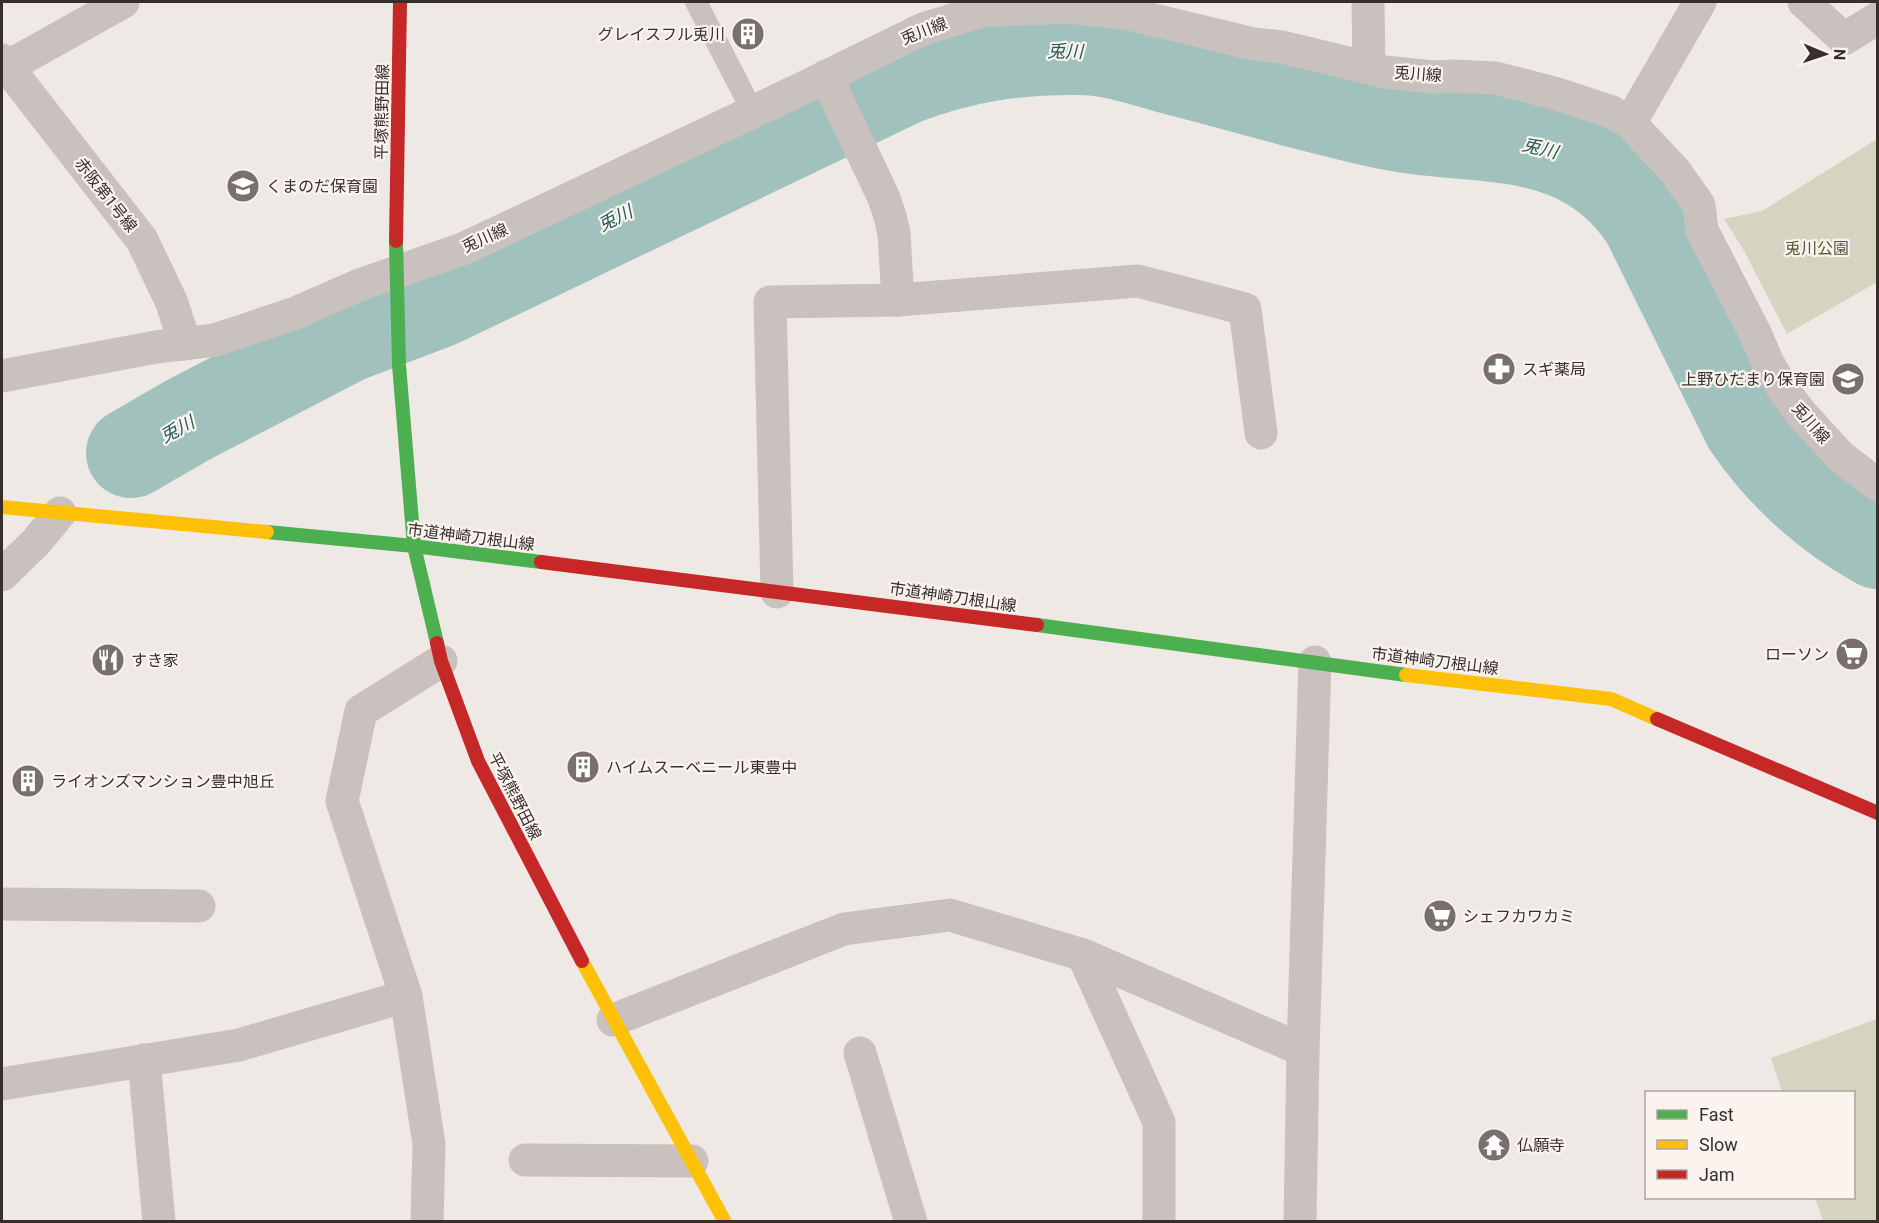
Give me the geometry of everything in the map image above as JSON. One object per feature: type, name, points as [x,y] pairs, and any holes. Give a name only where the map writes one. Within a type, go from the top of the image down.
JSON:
[{"type":"street","points":[[4,63],[123,2]]},
{"type":"street","name":"平塚熊野田線","points":[[400,2],[396,284],[398,345],[414,546],[441,661],[478,762],[613,1020],[725,1221]]},
{"type":"street","points":[[1368,2],[1369,68]]},
{"type":"street","points":[[1630,123],[1700,2]]},
{"type":"street","points":[[1804,2],[1844,39],[1878,18]]},
{"type":"street","name":"兎川線","points":[[2,376],[156,347],[215,340],[396,284],[465,248],[753,112],[831,85],[923,29],[982,11],[1091,5],[1254,44],[1282,48],[1385,72],[1433,77],[1455,75],[1495,78],[1554,93],[1612,112],[1630,123],[1675,171],[1699,205],[1702,230],[1768,363],[1785,392],[1841,457],[1878,485]]},
{"type":"street","name":"赤阪第1号線","points":[[4,63],[142,240],[172,303],[185,344]]},
{"type":"street","points":[[831,85],[884,198],[891,220],[898,300]]},
{"type":"street","points":[[777,592],[770,302],[898,300],[1138,281],[1245,309],[1261,433]]},
{"type":"street","name":"市道神崎刀根山線","points":[[2,507],[414,546],[886,604],[1611,699],[1878,813]]},
{"type":"street","points":[[2,575],[36,542],[60,513]]},
{"type":"street","points":[[427,1221],[429,1143],[406,996],[342,801],[362,711],[441,661]]},
{"type":"street","points":[[1300,1221],[1315,662]]},
{"type":"street","points":[[2,904],[199,906]]},
{"type":"street","points":[[613,1020],[844,929],[950,915],[1083,955],[1303,1050]]},
{"type":"street","points":[[1083,955],[1159,1122],[1159,1221]]},
{"type":"street","points":[[2,1084],[239,1045],[406,996]]},
{"type":"street","points":[[860,1053],[911,1221]]},
{"type":"street","points":[[144,1060],[159,1221]]},
{"type":"street","points":[[525,1160],[692,1161]]},
{"type":"lane","points":[[696,2],[753,112]]},
{"type":"green space","name":"兎川公園","points":[[1877,139],[1877,282],[1787,334],[1743,249],[1724,219],[1762,211]]},
{"type":"green space","points":[[1877,1019],[1877,1221],[1823,1221],[1815,1199],[1855,1199],[1855,1091],[1782,1091],[1771,1058]]},
{"type":"waterway","name":"兎川","points":[[131,453],[188,420],[346,338],[438,303],[904,80],[947,65],[991,56],[1035,51],[1093,51],[1130,58],[1389,125],[1531,143],[1554,149],[1597,170],[1624,192],[1646,220],[1748,426],[1761,444],[1790,477],[1823,507],[1878,544]]},
{"type":"traffic: fast","points":[[396,241],[399,365],[414,546],[437,643]]},
{"type":"traffic: fast","points":[[267,532],[414,546],[541,562]]},
{"type":"traffic: fast","points":[[1037,625],[1406,675]]},
{"type":"traffic: slow","points":[[2,507],[267,532]]},
{"type":"traffic: slow","points":[[1406,675],[1611,699],[1657,719]]},
{"type":"traffic: slow","points":[[582,961],[725,1222]]},
{"type":"traffic: jam","points":[[396,241],[400,2]]},
{"type":"traffic: jam","points":[[541,562],[1037,625]]},
{"type":"traffic: jam","points":[[437,643],[441,661],[478,761],[582,961]]},
{"type":"traffic: jam","points":[[1657,719],[1878,813]]},
{"type":"place","name":"グレイスフル兎川","points":[[748,34]]},
{"type":"place","name":"くまのだ保育園","points":[[243,186]]},
{"type":"place","name":"スギ薬局","points":[[1499,369]]},
{"type":"place","name":"上野ひだまり保育園","points":[[1848,379]]},
{"type":"place","name":"ローソン","points":[[1852,654]]},
{"type":"place","name":"すき家","points":[[108,660]]},
{"type":"place","name":"ハイムスーベニール東豊中","points":[[583,767]]},
{"type":"place","name":"ライオンズマンション豊中旭丘","points":[[28,781]]},
{"type":"place","name":"シェフカワカミ","points":[[1440,916]]},
{"type":"place","name":"仏願寺","points":[[1494,1145]]}]
